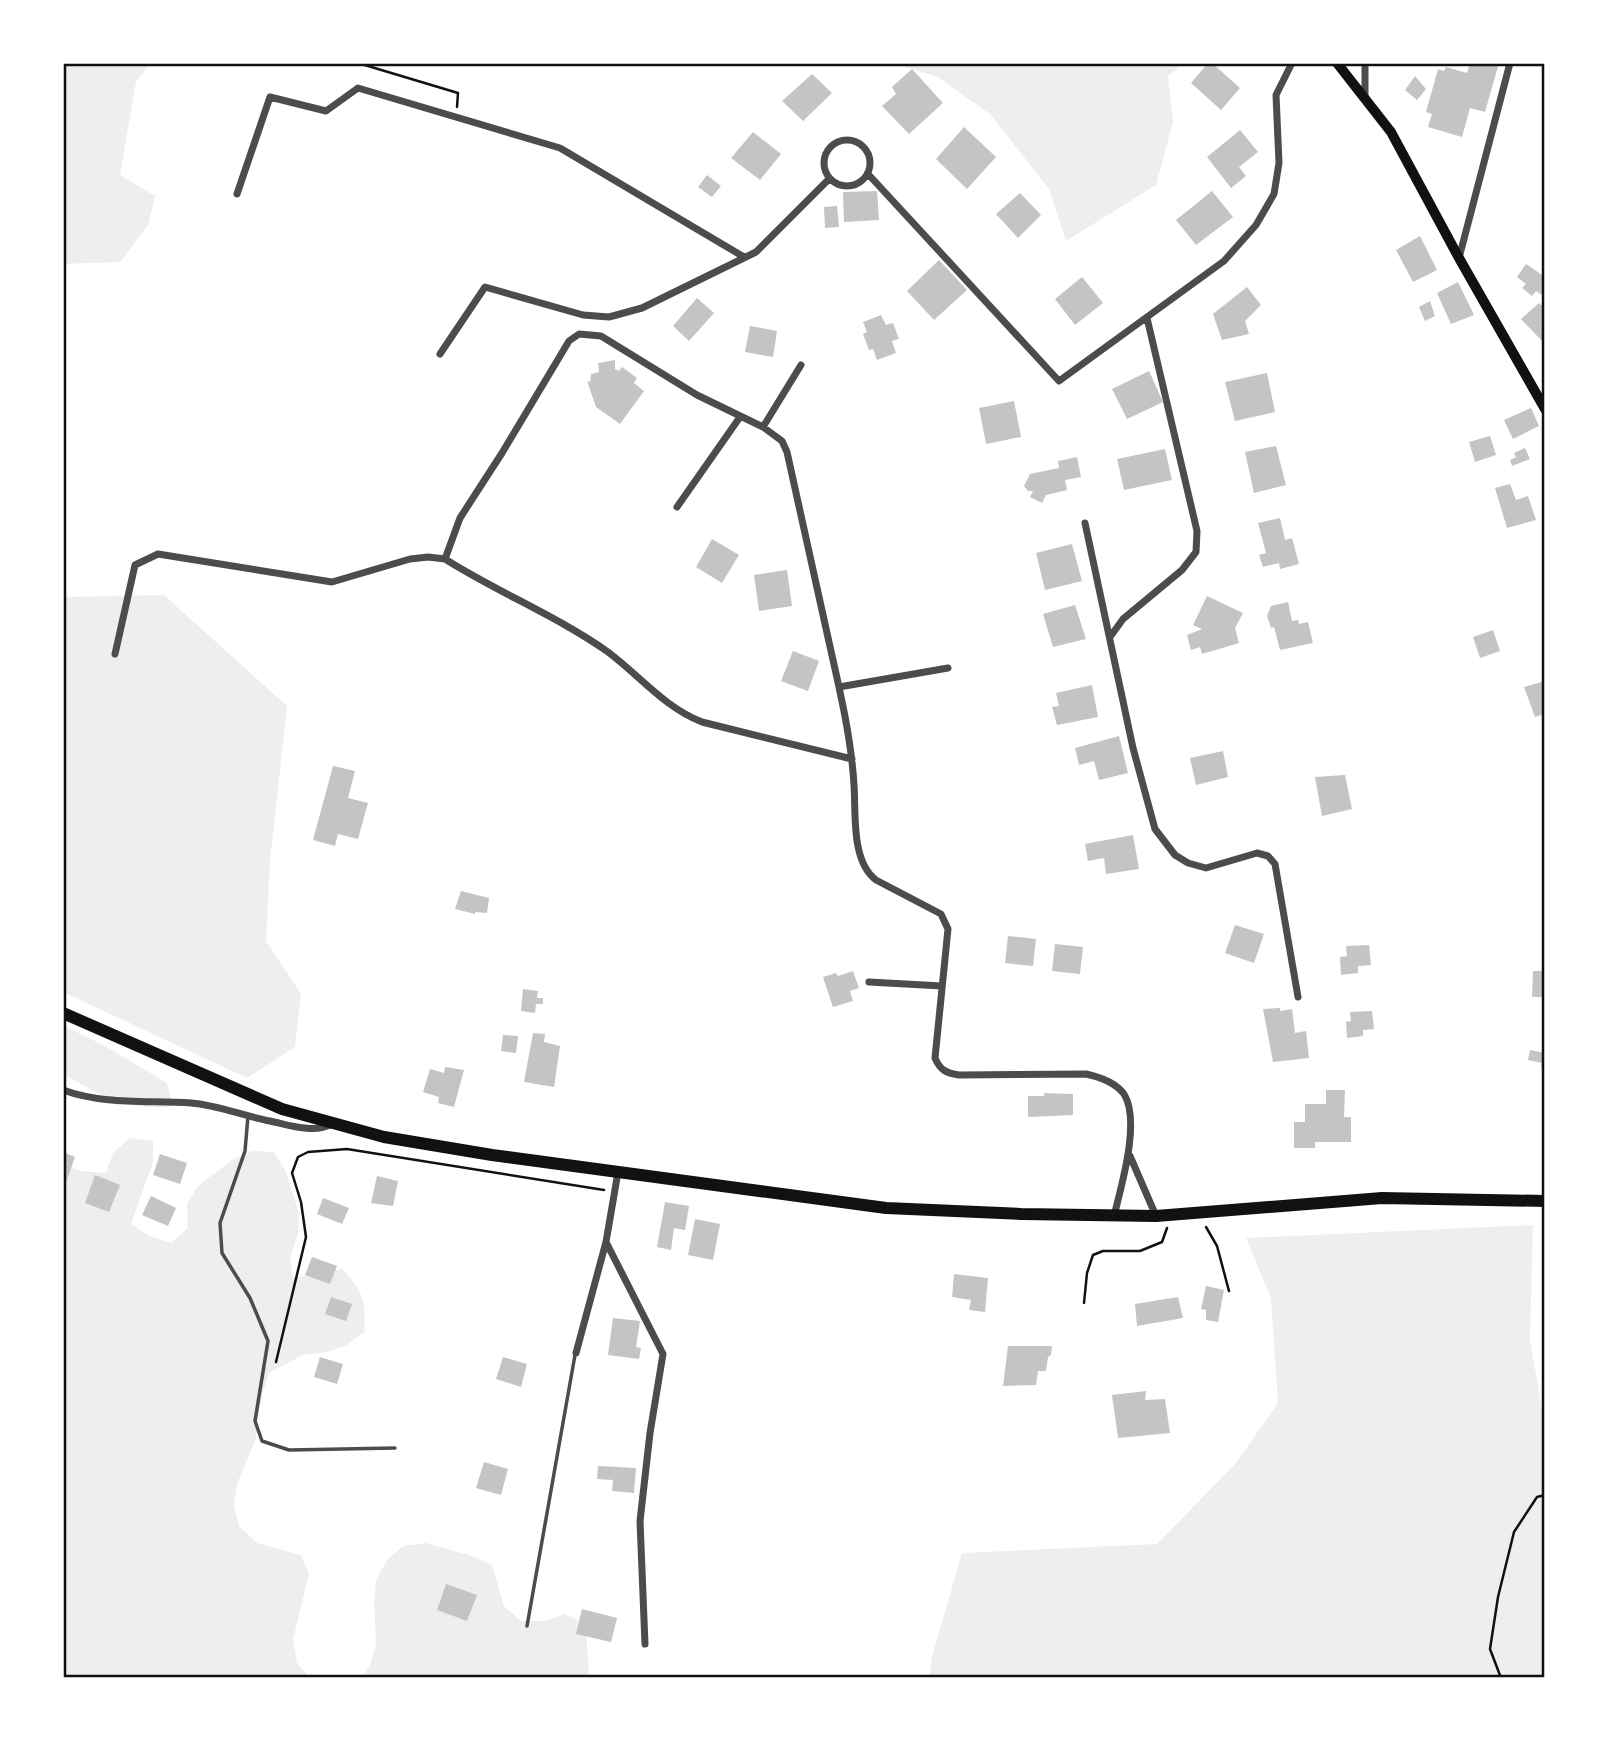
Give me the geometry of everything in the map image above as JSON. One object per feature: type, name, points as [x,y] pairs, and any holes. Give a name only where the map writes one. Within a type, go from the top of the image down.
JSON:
[{"type":"main road","points":[[1337,63],[1391,132],[1545,409]]},
{"type":"main road","points":[[63,1013],[282,1109],[384,1137],[492,1155],[886,1208],[1156,1216],[1382,1198],[1545,1201]]},
{"type":"street","points":[[868,174],[1059,381],[1224,261],[1256,225],[1274,194],[1279,163],[1276,95],[1292,63]]},
{"type":"street","points":[[1365,63],[1365,98]]},
{"type":"street","points":[[1459,258],[1510,63]]},
{"type":"street","points":[[237,194],[270,97],[326,111],[358,88],[560,148],[744,257]]},
{"type":"street","points":[[855,141],[867,152],[870,159],[868,174],[857,185],[849,187],[834,184],[829,179],[823,164],[827,150],[833,144],[855,141]]},
{"type":"street","points":[[440,354],[485,287],[583,315],[609,317],[642,308],[756,252],[829,179]]},
{"type":"street","points":[[1111,637],[1123,619],[1182,570],[1196,552],[1197,531],[1147,318]]},
{"type":"street","points":[[444,559],[460,518],[569,341],[579,334],[601,336],[673,382],[763,426],[782,441],[787,452],[839,687],[852,758],[857,833],[863,866],[876,880],[933,908],[945,920],[948,929],[935,1058],[940,1068],[959,1075],[1086,1074],[1098,1076],[1119,1088],[1129,1104],[1130,1156],[1114,1216]]},
{"type":"street","points":[[763,426],[801,365]]},
{"type":"street","points":[[677,507],[740,417]]},
{"type":"street","points":[[1084,523],[1111,637],[1133,748],[1155,829],[1175,855],[1188,863],[1206,868],[1257,853],[1268,856],[1275,864],[1298,997]]},
{"type":"street","points":[[115,654],[135,565],[158,554],[332,582],[410,559],[444,559],[608,652],[674,709],[686,716],[852,758]]},
{"type":"street","points":[[839,687],[948,668]]},
{"type":"street","points":[[869,982],[942,986]]},
{"type":"street","points":[[63,1090],[95,1098],[195,1103],[291,1126],[322,1129],[333,1123]]},
{"type":"street","points":[[1130,1156],[1156,1216]]},
{"type":"street","points":[[576,1353],[606,1242],[618,1172]]},
{"type":"street","points":[[606,1242],[663,1354],[640,1521],[645,1644]]},
{"type":"lane","points":[[248,1116],[244,1151],[220,1223],[222,1253],[250,1298],[268,1341],[255,1421],[262,1441],[289,1450],[395,1448]]},
{"type":"lane","points":[[527,1626],[576,1353]]},
{"type":"path","points":[[358,63],[458,93],[456,117]]},
{"type":"path","points":[[263,1376],[276,1361],[306,1237],[301,1202],[292,1173],[298,1157],[308,1152],[347,1149],[615,1192]]},
{"type":"path","points":[[1197,1212],[1217,1247],[1229,1291]]},
{"type":"path","points":[[1084,1303],[1087,1273],[1093,1255],[1103,1251],[1140,1251],[1162,1242],[1170,1214]]},
{"type":"path","points":[[1501,1678],[1490,1649],[1498,1597],[1514,1532],[1537,1497],[1545,1495]]},
{"type":"shaded area","points":[[63,63],[151,63],[136,82],[120,175],[155,196],[148,225],[120,262],[63,264]]},
{"type":"shaded area","points":[[890,63],[1185,63],[1168,76],[1173,122],[1156,185],[1066,241],[1049,189],[990,114],[936,76]]},
{"type":"shaded area","points":[[164,595],[287,706],[270,861],[266,941],[301,994],[295,1047],[247,1078],[63,992],[63,597]]},
{"type":"shaded area","points":[[63,1025],[105,1046],[167,1083],[173,1106],[129,1104],[103,1095],[63,1074]]},
{"type":"shaded area","points":[[130,1138],[153,1141],[153,1162],[131,1224],[149,1236],[171,1243],[188,1228],[187,1204],[198,1186],[232,1160],[252,1151],[274,1152],[285,1170],[299,1213],[298,1234],[290,1257],[293,1278],[343,1269],[362,1298],[365,1312],[364,1332],[347,1345],[327,1352],[303,1355],[269,1373],[262,1395],[255,1441],[237,1484],[234,1505],[239,1526],[257,1543],[301,1555],[309,1574],[293,1639],[297,1663],[310,1678],[63,1678],[63,1165],[81,1171],[106,1173],[113,1153]]},
{"type":"shaded area","points":[[1533,1225],[1530,1340],[1545,1426],[1545,1678],[930,1678],[931,1660],[962,1553],[1157,1544],[1236,1463],[1278,1403],[1271,1298],[1246,1238]]},
{"type":"shaded area","points":[[426,1543],[469,1555],[492,1565],[504,1606],[521,1621],[545,1621],[565,1614],[586,1625],[589,1678],[362,1678],[370,1665],[376,1644],[376,1580],[387,1560],[403,1546]]},
{"type":"building","points":[[1208,63],[1212,63],[1240,88],[1221,110],[1191,83]]},
{"type":"building","points":[[1470,63],[1499,63],[1485,112],[1470,108],[1462,137],[1428,127],[1432,114],[1426,112],[1438,69],[1444,71],[1446,67],[1467,73]]},
{"type":"building","points":[[912,69],[943,103],[909,134],[882,106],[896,94],[892,87]]},
{"type":"building","points":[[812,74],[832,93],[803,121],[782,101]]},
{"type":"building","points":[[1415,76],[1426,89],[1417,100],[1405,90]]},
{"type":"building","points":[[964,127],[996,157],[967,189],[936,159]]},
{"type":"building","points":[[1240,130],[1258,152],[1239,167],[1246,176],[1231,188],[1207,157]]},
{"type":"building","points":[[753,132],[781,154],[760,180],[731,158]]},
{"type":"building","points":[[707,175],[721,186],[712,197],[698,187]]},
{"type":"building","points":[[877,191],[879,220],[844,222],[843,192]]},
{"type":"building","points":[[1212,191],[1233,217],[1196,245],[1176,220]]},
{"type":"building","points":[[1020,193],[1041,215],[1018,238],[996,214]]},
{"type":"building","points":[[837,206],[839,227],[825,228],[824,207]]},
{"type":"building","points":[[1420,236],[1437,270],[1413,282],[1396,250]]},
{"type":"building","points":[[939,260],[967,290],[934,320],[907,291]]},
{"type":"building","points":[[1526,264],[1545,277],[1545,297],[1536,291],[1532,296],[1522,288],[1526,284],[1517,277]]},
{"type":"building","points":[[1082,277],[1103,303],[1075,325],[1055,299]]},
{"type":"building","points":[[1458,282],[1474,315],[1451,324],[1437,293]]},
{"type":"building","points":[[1247,287],[1261,305],[1245,321],[1249,334],[1222,340],[1213,314]]},
{"type":"building","points":[[697,298],[714,313],[689,341],[673,326]]},
{"type":"building","points":[[1430,301],[1435,316],[1425,321],[1419,307]]},
{"type":"building","points":[[1539,303],[1543,307],[1545,305],[1545,344],[1521,319]]},
{"type":"building","points":[[881,315],[886,325],[893,323],[899,339],[892,341],[896,353],[877,360],[873,349],[869,350],[863,334],[867,332],[863,322]]},
{"type":"building","points":[[750,326],[777,331],[773,357],[745,352]]},
{"type":"building","points":[[615,360],[615,369],[619,371],[622,367],[637,378],[634,383],[644,391],[620,424],[596,407],[587,381],[590,382],[591,374],[599,372],[598,363]]},
{"type":"building","points":[[1149,371],[1163,402],[1127,419],[1112,389]]},
{"type":"building","points":[[1267,373],[1275,412],[1235,421],[1225,382]]},
{"type":"building","points":[[1014,401],[1021,437],[986,444],[979,408]]},
{"type":"building","points":[[1531,408],[1539,426],[1513,439],[1504,420]]},
{"type":"building","points":[[1490,436],[1496,455],[1475,462],[1469,442]]},
{"type":"building","points":[[1276,446],[1286,485],[1254,493],[1245,452]]},
{"type":"building","points":[[1525,448],[1530,459],[1512,466],[1510,460],[1516,457],[1514,453]]},
{"type":"building","points":[[1165,449],[1172,480],[1124,490],[1117,459]]},
{"type":"building","points":[[1077,457],[1081,477],[1065,480],[1067,490],[1046,495],[1042,503],[1030,497],[1033,491],[1028,491],[1024,486],[1030,474],[1059,468],[1058,461]]},
{"type":"building","points":[[1510,484],[1516,500],[1528,496],[1536,520],[1507,528],[1495,488]]},
{"type":"building","points":[[1280,518],[1285,540],[1292,538],[1299,564],[1280,569],[1279,563],[1263,567],[1259,555],[1266,553],[1258,523]]},
{"type":"building","points":[[712,539],[739,555],[722,583],[696,567]]},
{"type":"building","points":[[1072,544],[1082,581],[1045,590],[1036,553]]},
{"type":"building","points":[[787,570],[792,606],[759,611],[754,575]]},
{"type":"building","points":[[1207,596],[1243,613],[1235,628],[1239,643],[1202,654],[1200,647],[1191,650],[1187,635],[1202,629],[1193,625]]},
{"type":"building","points":[[1288,602],[1292,621],[1298,620],[1299,624],[1308,622],[1313,643],[1280,650],[1274,627],[1271,628],[1267,616],[1271,606]]},
{"type":"building","points":[[1075,605],[1086,639],[1053,647],[1043,614]]},
{"type":"building","points":[[1493,630],[1500,651],[1480,658],[1473,637]]},
{"type":"building","points":[[793,651],[819,661],[808,691],[781,681]]},
{"type":"building","points":[[1545,681],[1545,714],[1535,717],[1524,687]]},
{"type":"building","points":[[1092,685],[1098,717],[1057,725],[1052,707],[1059,706],[1056,693]]},
{"type":"building","points":[[1119,736],[1128,773],[1099,780],[1094,761],[1079,765],[1075,748]]},
{"type":"building","points":[[1223,751],[1228,777],[1196,785],[1190,758]]},
{"type":"building","points":[[333,766],[355,771],[348,798],[368,803],[358,839],[338,834],[335,846],[313,840]]},
{"type":"building","points":[[1345,775],[1352,809],[1322,816],[1315,777]]},
{"type":"building","points":[[1133,835],[1139,869],[1106,874],[1104,858],[1088,861],[1085,844]]},
{"type":"building","points":[[461,891],[489,898],[487,913],[475,914],[455,909]]},
{"type":"building","points":[[1235,925],[1264,934],[1254,963],[1225,953]]},
{"type":"building","points":[[1008,936],[1036,939],[1033,966],[1005,963]]},
{"type":"building","points":[[1055,944],[1083,947],[1080,974],[1052,971]]},
{"type":"building","points":[[1369,945],[1371,965],[1358,966],[1358,973],[1341,975],[1340,957],[1347,956],[1346,946]]},
{"type":"building","points":[[853,971],[859,988],[850,991],[853,1001],[833,1007],[823,977]]},
{"type":"building","points":[[1533,971],[1545,971],[1545,997],[1532,997]]},
{"type":"building","points":[[523,989],[538,991],[537,998],[543,998],[543,1004],[536,1004],[535,1013],[521,1011]]},
{"type":"building","points":[[1280,1008],[1280,1011],[1292,1009],[1295,1033],[1306,1031],[1309,1058],[1273,1062],[1263,1009]]},
{"type":"building","points":[[1372,1011],[1374,1029],[1363,1030],[1363,1036],[1347,1038],[1346,1022],[1351,1021],[1350,1012]]},
{"type":"building","points":[[533,1033],[545,1034],[544,1042],[560,1046],[554,1087],[524,1082]]},
{"type":"building","points":[[503,1035],[518,1036],[516,1053],[501,1051]]},
{"type":"building","points":[[1530,1050],[1545,1053],[1545,1068],[1541,1068],[1542,1063],[1528,1060]]},
{"type":"building","points":[[445,1067],[464,1070],[454,1107],[438,1103],[439,1097],[423,1092],[430,1069],[444,1073]]},
{"type":"building","points":[[1326,1090],[1345,1090],[1344,1117],[1351,1117],[1351,1142],[1315,1142],[1315,1148],[1294,1148],[1294,1122],[1305,1122],[1305,1104],[1326,1104]]},
{"type":"building","points":[[1044,1093],[1073,1094],[1073,1115],[1028,1117],[1028,1096],[1044,1096]]},
{"type":"building","points":[[63,1152],[75,1157],[63,1191]]},
{"type":"building","points":[[160,1154],[187,1163],[180,1184],[153,1175]]},
{"type":"building","points":[[95,1175],[120,1185],[109,1212],[85,1203]]},
{"type":"building","points":[[377,1176],[398,1181],[393,1206],[371,1203]]},
{"type":"building","points":[[151,1196],[176,1208],[168,1226],[142,1215]]},
{"type":"building","points":[[323,1198],[349,1208],[342,1224],[317,1214]]},
{"type":"building","points":[[665,1202],[689,1206],[685,1230],[674,1228],[671,1250],[657,1247]]},
{"type":"building","points":[[695,1219],[720,1224],[713,1260],[688,1255]]},
{"type":"building","points":[[312,1257],[337,1266],[330,1284],[305,1275]]},
{"type":"building","points":[[954,1274],[988,1278],[985,1312],[969,1310],[971,1300],[952,1297]]},
{"type":"building","points":[[1206,1286],[1224,1290],[1218,1322],[1206,1320],[1206,1310],[1201,1309]]},
{"type":"building","points":[[331,1297],[352,1304],[346,1321],[325,1314]]},
{"type":"building","points":[[1178,1297],[1183,1318],[1137,1326],[1135,1304]]},
{"type":"building","points":[[613,1318],[640,1321],[636,1347],[641,1348],[639,1359],[608,1355]]},
{"type":"building","points":[[1008,1346],[1052,1346],[1046,1371],[1038,1371],[1036,1385],[1003,1386]]},
{"type":"building","points":[[320,1357],[343,1364],[337,1384],[314,1377]]},
{"type":"building","points":[[503,1357],[527,1364],[521,1387],[496,1379]]},
{"type":"building","points":[[1146,1391],[1145,1400],[1165,1399],[1170,1433],[1118,1438],[1112,1395]]},
{"type":"building","points":[[484,1462],[508,1469],[501,1495],[476,1488]]},
{"type":"building","points":[[598,1466],[636,1468],[634,1493],[612,1491],[613,1480],[597,1479]]},
{"type":"building","points":[[446,1584],[477,1595],[467,1621],[437,1610]]},
{"type":"building","points":[[582,1609],[617,1618],[611,1642],[576,1634]]}]
